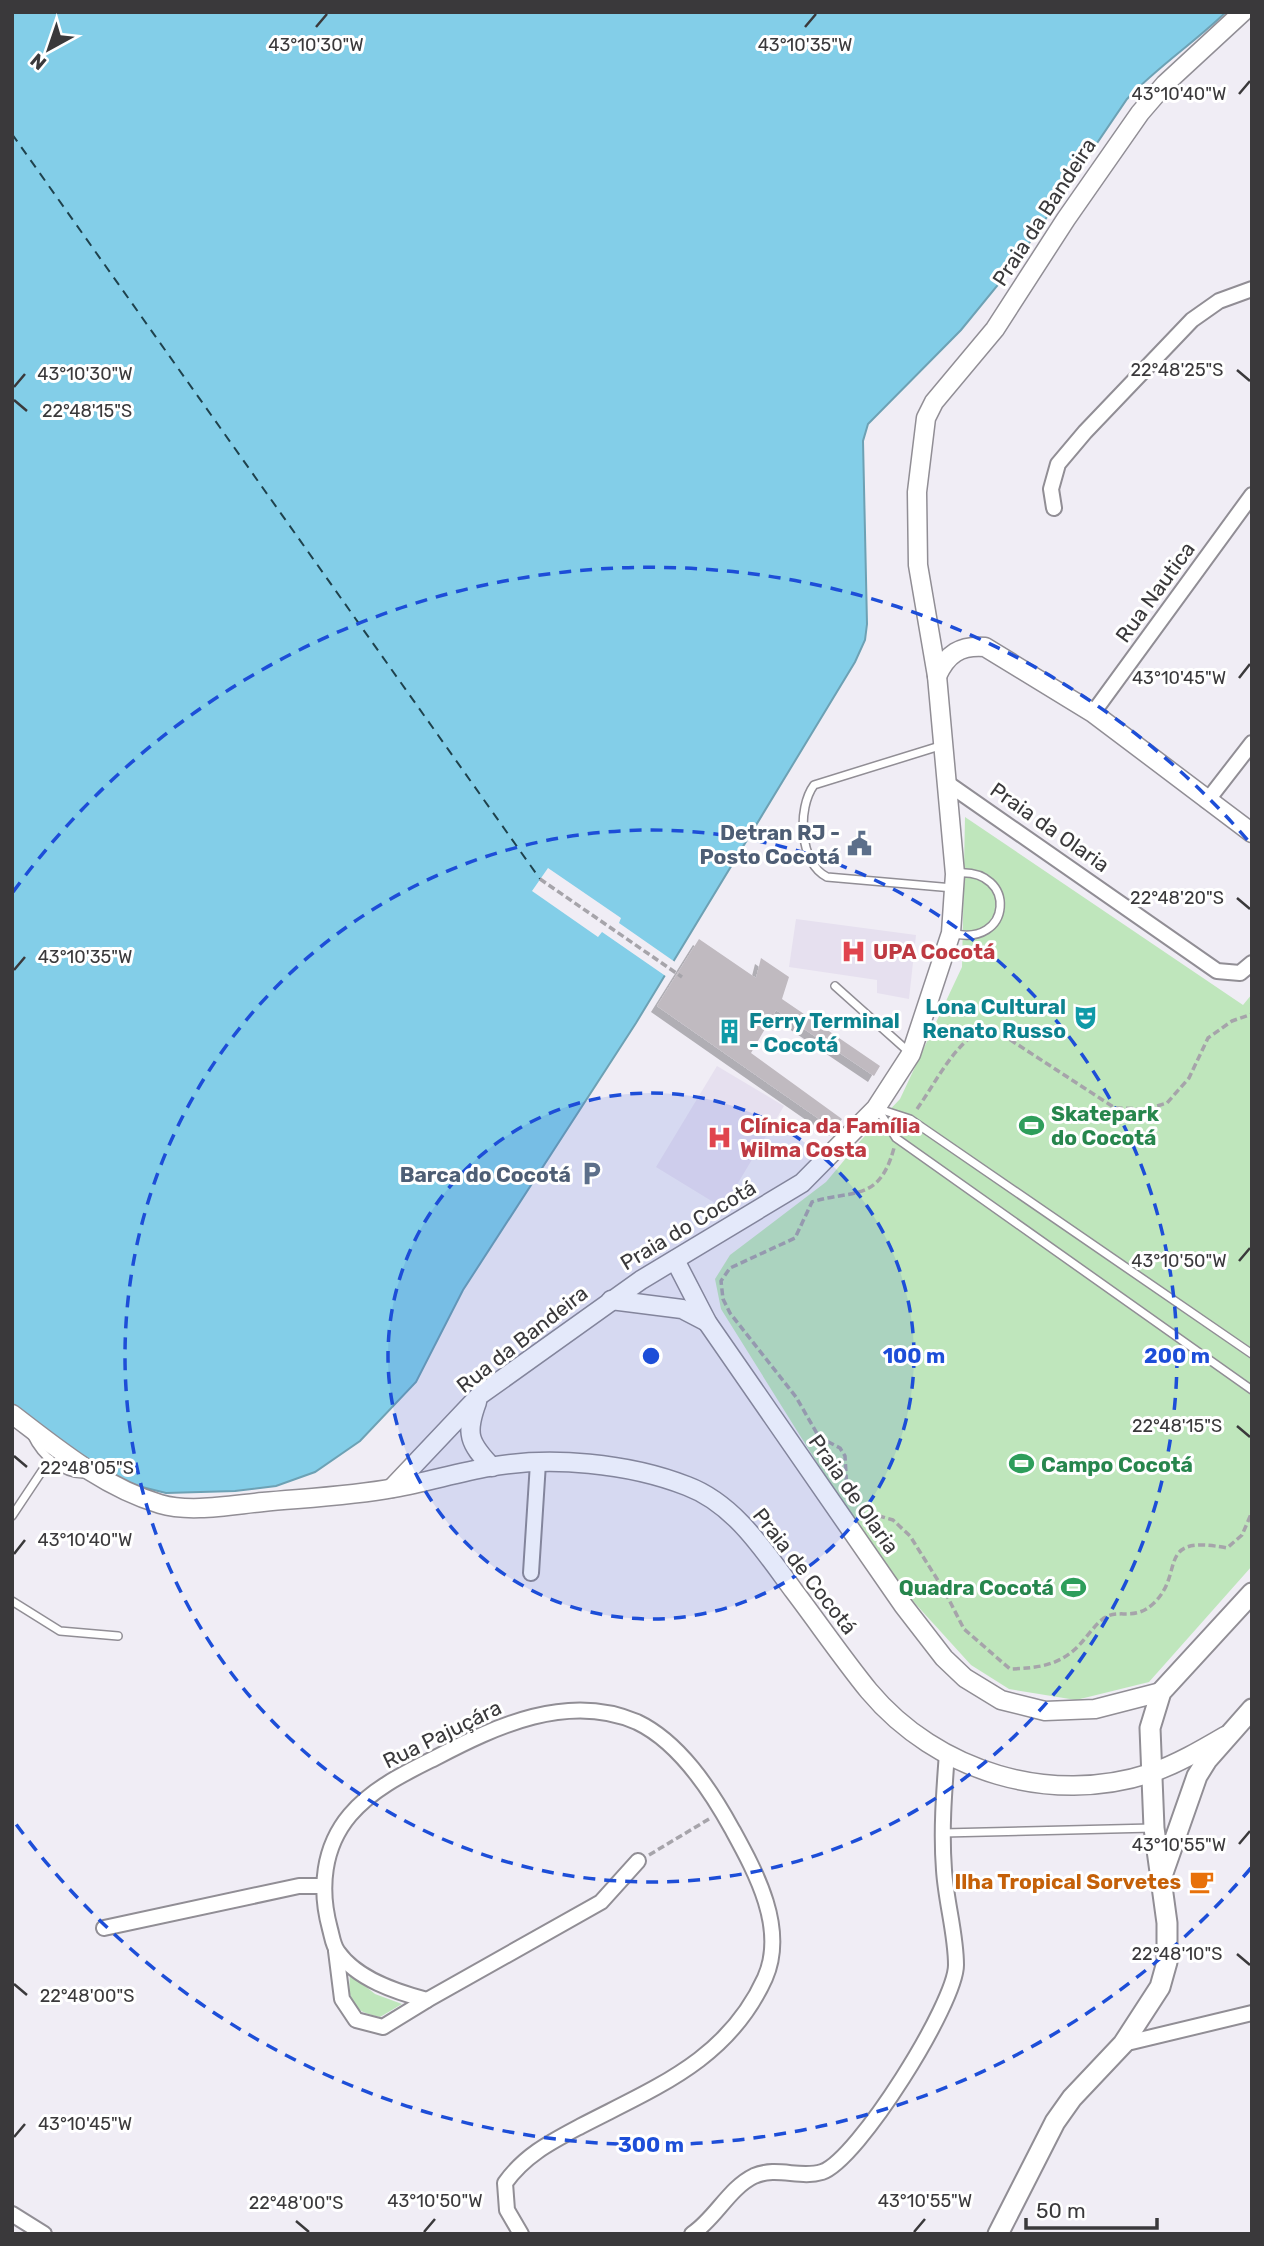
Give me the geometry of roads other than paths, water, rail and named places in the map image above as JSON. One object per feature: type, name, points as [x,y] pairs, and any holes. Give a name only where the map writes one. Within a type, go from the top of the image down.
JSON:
[{"type":"main road","points":[[998,2234],[1055,2122],[1072,2098],[1122,2045],[1149,2008],[1160,1987],[1167,1962],[1167,1923],[1154,1828],[1150,1728],[1161,1692],[1252,1592]]},
{"type":"main road","points":[[1162,1878],[1197,1776],[1227,1736],[1252,1709]]},
{"type":"street","name":"Praia da Bandeira","points":[[937,676],[918,565],[919,460],[926,418],[934,402],[995,329],[1117,143],[1165,84],[1243,12]]},
{"type":"street","points":[[1054,509],[1051,489],[1058,464],[1085,432],[1192,320],[1219,301],[1252,289]]},
{"type":"street","name":"Rua Nautica","points":[[1093,713],[1252,495]]},
{"type":"street","points":[[947,783],[937,676],[952,654],[972,646],[985,647],[1093,713],[1252,833]]},
{"type":"street","points":[[1207,801],[1252,743]]},
{"type":"street","name":"Praia do Cocotá","points":[[611,1300],[802,1183],[876,1108],[911,1054],[951,933],[955,881],[947,783]]},
{"type":"street","name":"Praia da Olaria","points":[[947,783],[1217,971],[1240,973],[1252,963]]},
{"type":"street","name":"Praia de Olaria","points":[[676,1259],[707,1322],[903,1605],[944,1658],[965,1678],[1001,1699],[1045,1710],[1095,1709],[1161,1692]]},
{"type":"street","name":"Rua da Bandeira","points":[[392,1489],[480,1395],[611,1300],[682,1309],[707,1322]]},
{"type":"street","points":[[480,1395],[471,1419],[470,1434],[473,1447],[492,1467]]},
{"type":"street","points":[[12,1415],[93,1473],[163,1505],[234,1504],[392,1489]]},
{"type":"street","points":[[416,1463],[419,1477],[428,1481]]},
{"type":"street","points":[[531,1573],[538,1463]]},
{"type":"street","name":"Praia de Cocotá","points":[[392,1489],[492,1467],[538,1463],[582,1465],[656,1475],[692,1488],[725,1509],[750,1532],[870,1692],[916,1735],[947,1754],[990,1774],[1034,1784],[1082,1787],[1151,1772],[1227,1736]]},
{"type":"street","name":"Rua Pajuçára","points":[[521,2234],[507,2210],[505,2183],[519,2164],[543,2146],[670,2079],[710,2054],[736,2026],[766,1976],[772,1937],[766,1899],[751,1863],[722,1811],[685,1761],[662,1736],[635,1722],[601,1711],[572,1710],[522,1718],[460,1745],[394,1779],[370,1796],[350,1816],[331,1843],[324,1886],[325,1912],[336,1951],[342,1998],[356,2020],[383,2027],[601,1902],[638,1861]]},
{"type":"street","points":[[692,2234],[752,2177],[772,2171],[823,2172],[842,2159],[896,2089],[940,2012],[956,1967],[944,1871],[947,1754]]},
{"type":"street","points":[[104,1928],[299,1886],[324,1886]]},
{"type":"street","points":[[336,1951],[379,1984],[427,2000]]},
{"type":"street","points":[[1122,2045],[1252,2013]]},
{"type":"street","points":[[12,2214],[44,2234]]},
{"type":"lane","points":[[943,745],[814,785],[806,796],[803,810],[810,862],[817,872],[827,877],[955,881],[974,872],[991,881],[1000,898],[999,916],[987,932],[969,938],[951,933]]},
{"type":"lane","points":[[835,986],[911,1054]]},
{"type":"lane","points":[[876,1108],[910,1119],[1252,1354]]},
{"type":"lane","points":[[876,1108],[896,1138],[1252,1390]]},
{"type":"lane","points":[[29,1427],[40,1450],[50,1459],[72,1472],[93,1473]]},
{"type":"lane","points":[[12,1516],[50,1459]]},
{"type":"lane","points":[[12,1601],[60,1631],[118,1636]]},
{"type":"lane","points":[[943,1833],[1154,1828]]},
{"type":"water","points":[[12,12],[1226,12],[1127,99],[1015,264],[961,330],[868,424],[863,441],[867,624],[865,640],[855,662],[636,1023],[463,1290],[416,1382],[360,1441],[315,1472],[276,1486],[235,1491],[166,1493],[134,1485],[101,1470],[12,1404]]},
{"type":"place","name":"Detran RJ - Posto Cocotá","points":[[860,844]]},
{"type":"place","name":"UPA Cocotá","points":[[853,951]]},
{"type":"place","name":"Lona Cultural Renato Russo","points":[[1086,1018]]},
{"type":"place","name":"Ferry Terminal - Cocotá","points":[[729,1032]]},
{"type":"place","name":"Skatepark do Cocotá","points":[[1031,1125]]},
{"type":"place","name":"Clínica da Família Wilma Costa","points":[[720,1137]]},
{"type":"place","name":"Barca do Cocotá","points":[[591,1174]]},
{"type":"place","name":"Campo Cocotá","points":[[1021,1464]]},
{"type":"place","name":"Quadra Cocotá","points":[[1074,1587]]},
{"type":"place","name":"Ilha Tropical Sorvetes","points":[[1201,1881]]}]
